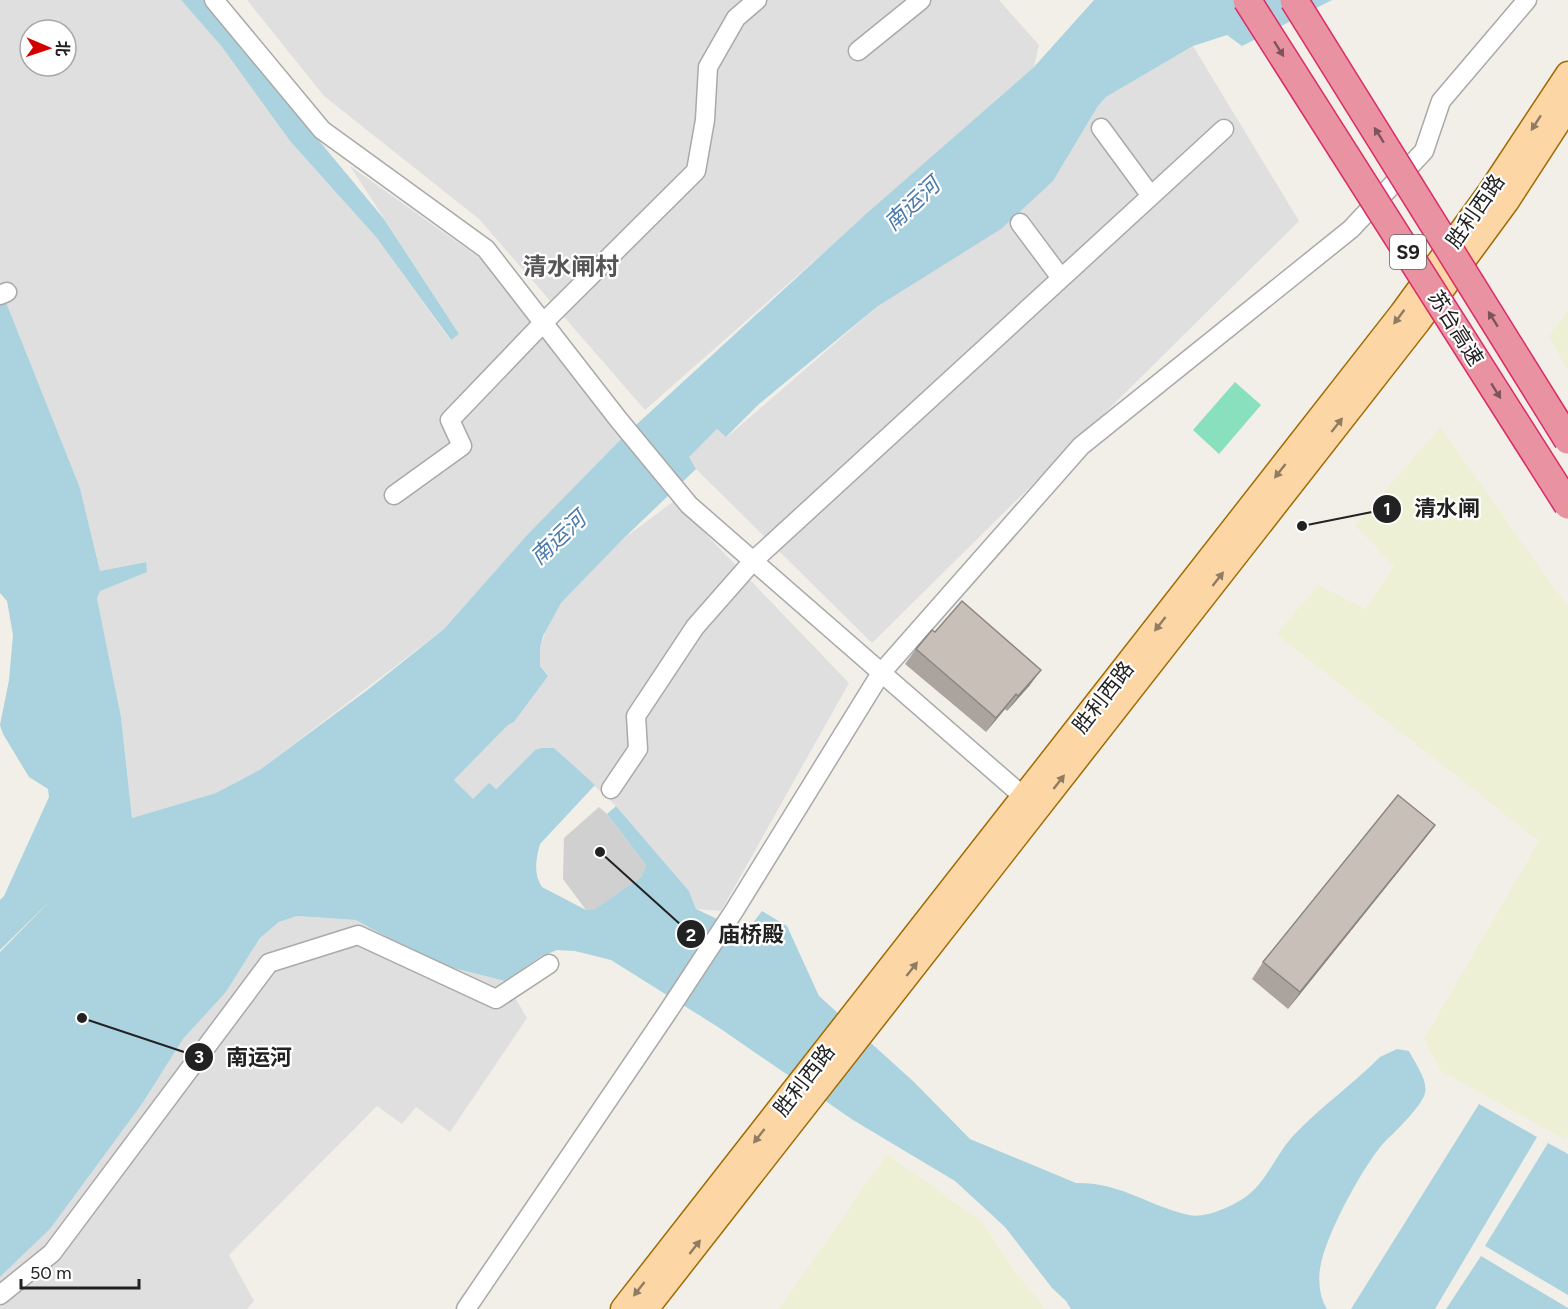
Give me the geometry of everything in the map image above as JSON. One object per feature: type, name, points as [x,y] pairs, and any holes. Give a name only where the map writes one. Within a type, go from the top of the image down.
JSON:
[{"type":"highway","name":"苏台高速","points":[[1247,0],[1568,505]]},
{"type":"highway","name":"苏台高速","points":[[1294,0],[1568,440]]},
{"type":"main road","name":"胜利西路","points":[[1031,803],[1402,313],[1490,192],[1568,74]]},
{"type":"main road","name":"胜利西路","points":[[646,1309],[802,1096],[1031,803],[1418,322],[1507,201],[1568,107]]},
{"type":"main road","name":"胜利西路","points":[[623,1309],[802,1096]]},
{"type":"street","points":[[214,0],[322,130],[486,249],[618,419],[689,505],[1031,803]]},
{"type":"street","points":[[394,495],[462,446],[450,420],[543,323],[696,171],[705,120],[708,67],[736,18],[757,0]]},
{"type":"street","points":[[858,51],[921,0]]},
{"type":"street","points":[[466,1309],[734,911],[881,673],[1081,446],[1351,229],[1424,151],[1441,100],[1527,0]]},
{"type":"street","points":[[1101,128],[1150,196]]},
{"type":"street","points":[[611,789],[638,748],[636,716],[695,627],[753,561],[1224,129]]},
{"type":"street","points":[[1020,223],[1061,278]]},
{"type":"street","points":[[0,1295],[52,1253],[269,963],[358,935],[496,999],[549,964]]},
{"type":"shaded area","points":[[0,0],[181,0],[222,47],[290,141],[376,237],[450,340],[459,334],[350,166],[481,259],[624,436],[527,535],[444,629],[261,769],[216,793],[132,818],[121,717],[97,598],[99,591],[146,572],[146,562],[100,571],[80,488],[0,287]]},
{"type":"shaded area","points":[[247,0],[999,0],[1039,45],[1034,67],[645,410],[479,219],[324,96]]},
{"type":"shaded area","points":[[1193,46],[1299,221],[872,643],[696,469],[688,457],[717,429],[727,437],[878,306],[1053,181],[1098,106],[1106,97]]},
{"type":"shaded area","points":[[674,501],[849,683],[721,911],[696,909],[689,891],[616,806],[554,748],[535,750],[495,789],[472,799],[454,780],[508,725],[514,722],[548,675],[540,666],[540,648],[548,624],[561,603],[623,539]]},
{"type":"shaded area","points":[[599,807],[607,814],[646,865],[641,877],[595,910],[586,910],[563,879],[564,838]]},
{"type":"shaded area","points":[[297,916],[356,920],[433,963],[505,981],[527,1018],[450,1132],[416,1107],[402,1124],[377,1106],[229,1255],[254,1301],[247,1309],[0,1309],[0,1277],[50,1229],[142,1104],[183,1039],[226,992],[260,938],[279,922]]},
{"type":"green space","points":[[1568,309],[1568,371],[1549,336]]},
{"type":"green space","points":[[1235,382],[1261,405],[1219,454],[1193,430]]},
{"type":"green space","points":[[1440,427],[1568,607],[1568,1133],[1564,1139],[1441,1071],[1424,1039],[1539,841],[1276,634],[1319,585],[1365,609],[1394,566],[1355,526]]},
{"type":"green space","points":[[887,1154],[981,1221],[1016,1273],[1046,1309],[779,1309]]},
{"type":"water","points":[[181,0],[213,0],[296,113],[384,219],[459,334],[451,340],[376,237],[290,141],[222,47]]},
{"type":"water","points":[[1094,0],[1332,0],[1242,46],[1227,35],[1193,46],[1106,97],[1098,106],[1053,181],[1001,229],[878,306],[759,404],[726,437],[717,429],[689,457],[696,469],[561,603],[543,636],[540,648],[540,666],[548,676],[514,722],[508,725],[454,780],[473,799],[489,783],[496,789],[535,750],[554,748],[595,785],[540,844],[536,871],[542,887],[586,910],[594,910],[641,877],[646,865],[607,814],[616,806],[689,891],[696,909],[730,925],[733,921],[746,932],[762,911],[787,926],[819,996],[914,1082],[970,1139],[1076,1183],[1107,1186],[1121,1190],[1174,1211],[1196,1216],[1203,1215],[1228,1207],[1243,1199],[1261,1182],[1286,1144],[1313,1116],[1380,1057],[1397,1049],[1409,1051],[1423,1077],[1425,1093],[1413,1113],[1373,1157],[1336,1222],[1323,1255],[1319,1274],[1321,1295],[1327,1309],[1071,1309],[1005,1227],[955,1181],[853,1120],[718,1027],[611,960],[575,951],[557,950],[540,957],[505,981],[433,963],[356,920],[297,916],[279,922],[260,938],[226,992],[183,1039],[142,1104],[50,1229],[0,1277],[0,952],[51,900],[0,950],[0,900],[4,896],[49,797],[48,789],[29,777],[0,725],[9,680],[13,635],[7,601],[0,593],[0,287],[80,488],[100,571],[146,562],[147,572],[100,591],[97,598],[121,717],[132,818],[216,793],[261,769],[370,688],[444,629],[527,535],[624,436],[866,214],[1034,67]]},
{"type":"water","points":[[1479,1104],[1537,1137],[1435,1309],[1351,1309]]},
{"type":"water","points":[[1548,1143],[1568,1154],[1568,1295],[1485,1246]]},
{"type":"water","points":[[1481,1256],[1568,1308],[1568,1309],[1446,1309]]},
{"type":"building","points":[[962,601],[1041,670],[1018,696],[1016,694],[996,718],[916,649],[932,630],[935,632]]},
{"type":"building","points":[[1398,795],[1435,825],[1300,992],[1263,962]]},
{"type":"place","name":"清水闸","points":[[1302,526]]},
{"type":"place","name":"庙桥殿","points":[[600,852]]},
{"type":"place","name":"南运河","points":[[82,1018]]},
{"type":"district","name":"清水闸村","points":[[571,266]]}]
